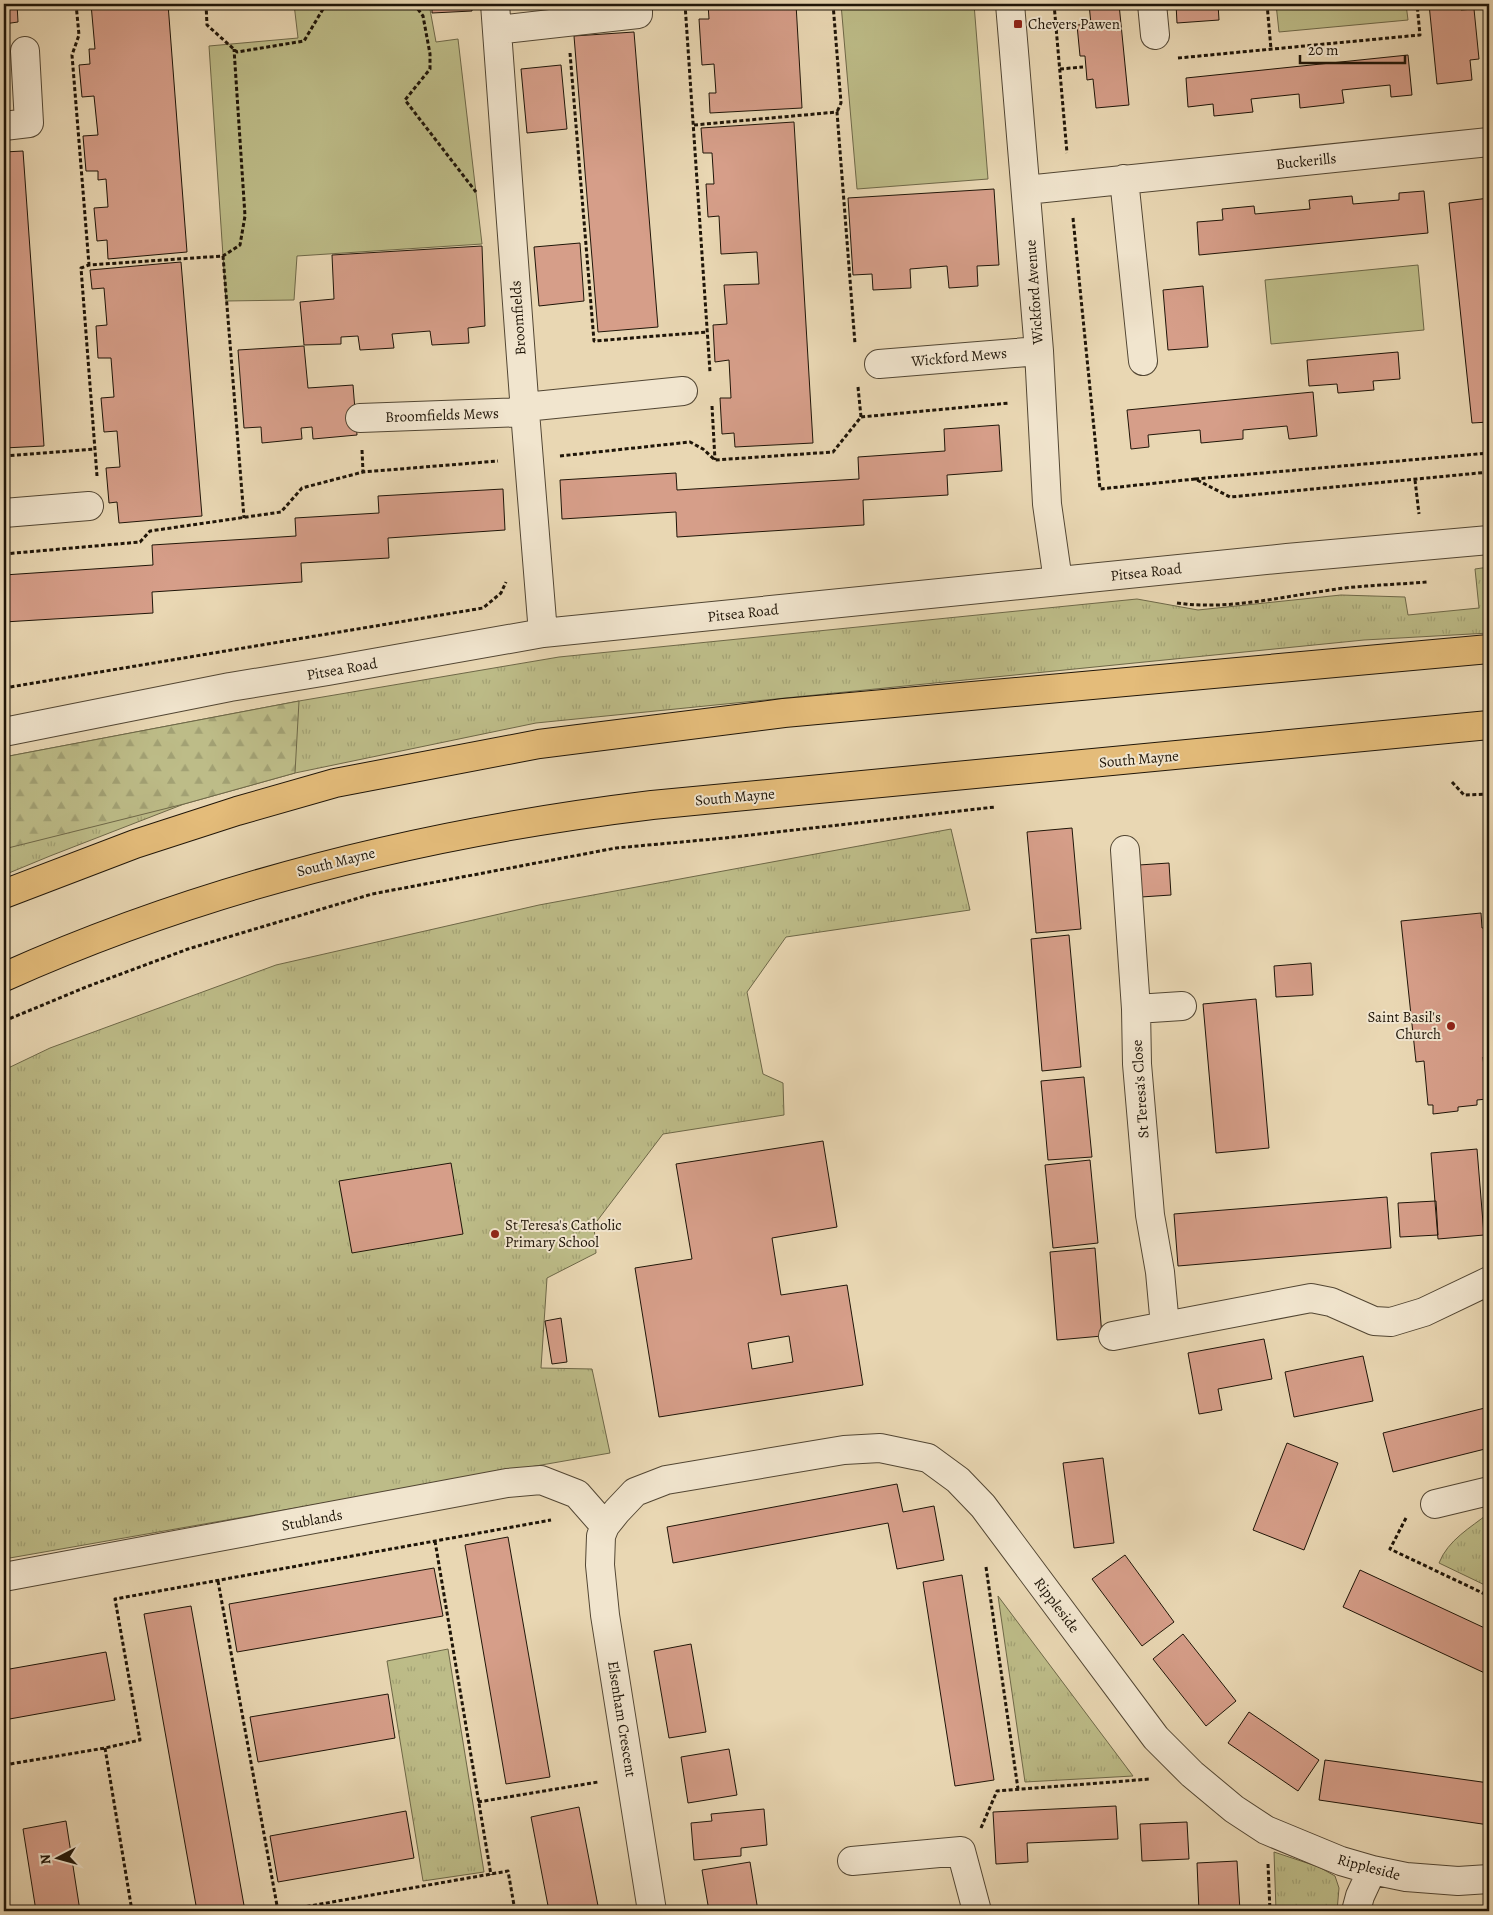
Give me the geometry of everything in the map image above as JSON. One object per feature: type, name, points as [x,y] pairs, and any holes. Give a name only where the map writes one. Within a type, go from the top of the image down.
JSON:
[{"type":"main road","points":[[4,894],[135,844],[237,811],[335,783],[539,744],[784,713],[1489,649]]},
{"type":"main road","name":"South Mayne","points":[[4,977],[122,928],[293,873],[391,848],[572,815],[662,804],[1489,726]]},
{"type":"street","points":[[496,17],[638,14],[638,4]]},
{"type":"street","name":"Wickford Avenue","points":[[1010,4],[1039,351],[1047,504],[1058,581]]},
{"type":"street","points":[[1152,4],[1155,35]]},
{"type":"street","name":"Broomfields","points":[[496,17],[543,633]]},
{"type":"street","points":[[4,126],[29,123],[25,51]]},
{"type":"street","name":"Buckerills","points":[[1026,190],[1489,142]]},
{"type":"street","points":[[1124,179],[1143,361]]},
{"type":"street","name":"Wickford Mews","points":[[868,371],[1039,351]]},
{"type":"street","name":"Broomfields Mews","points":[[360,418],[525,409],[683,391]]},
{"type":"street","points":[[4,513],[89,506]]},
{"type":"street","name":"Pitsea Road","points":[[4,732],[230,687],[543,633],[1287,558],[1489,540]]},
{"type":"street","name":"St Teresa's Close","points":[[1125,850],[1136,1009],[1137,1064],[1150,1215],[1160,1272],[1165,1326]]},
{"type":"street","points":[[1136,1009],[1182,1006]]},
{"type":"street","points":[[1113,1336],[1311,1298],[1331,1302],[1374,1321],[1391,1322],[1424,1312],[1489,1281]]},
{"type":"street","name":"Rippleside","points":[[605,1526],[635,1492],[666,1480],[844,1450],[880,1448],[928,1458],[958,1480],[983,1506],[1156,1738],[1192,1774],[1234,1809],[1266,1830],[1341,1861],[1372,1870],[1406,1877],[1458,1881],[1489,1879]]},
{"type":"street","name":"Stublands","points":[[4,1577],[497,1485],[541,1480],[577,1494],[605,1526]]},
{"type":"street","points":[[1435,1504],[1489,1491]]},
{"type":"street","name":"Elsenham Crescent","points":[[605,1526],[601,1536],[600,1565],[605,1615],[652,1911]]},
{"type":"street","points":[[852,1861],[961,1851],[977,1911]]},
{"type":"street","points":[[1356,1911],[1360,1896],[1372,1870]]},
{"type":"path","points":[[76,4],[79,35],[72,55],[89,266]]},
{"type":"path","points":[[206,4],[207,25],[237,52],[304,41],[326,4]]},
{"type":"path","points":[[414,4],[423,16],[430,54],[430,69],[405,100],[479,197]]},
{"type":"path","points":[[685,4],[710,382]]},
{"type":"path","points":[[833,4],[841,103],[837,112],[855,348]]},
{"type":"path","points":[[1054,4],[1067,159]]},
{"type":"path","points":[[1267,4],[1272,49]]},
{"type":"path","points":[[1173,58],[1420,35],[1417,4]]},
{"type":"path","points":[[97,478],[81,268],[223,256],[240,246],[245,216],[234,49]]},
{"type":"path","points":[[570,49],[594,340],[707,332]]},
{"type":"path","points":[[1060,69],[1083,67]]},
{"type":"path","points":[[694,125],[837,112]]},
{"type":"path","points":[[1073,217],[1100,488],[1489,453]]},
{"type":"path","points":[[223,256],[244,518]]},
{"type":"path","points":[[529,459],[690,442],[716,460],[833,452],[860,417],[868,371]]},
{"type":"path","points":[[712,401],[716,460]]},
{"type":"path","points":[[860,417],[1018,402]]},
{"type":"path","points":[[4,456],[95,449]]},
{"type":"path","points":[[4,554],[140,542],[150,532],[281,512],[302,488],[363,472],[500,460]]},
{"type":"path","points":[[1195,479],[1230,496],[1489,472]]},
{"type":"path","points":[[1415,480],[1419,515]]},
{"type":"path","points":[[4,688],[483,608],[501,593],[507,580]]},
{"type":"path","points":[[1452,782],[1464,795],[1489,794]]},
{"type":"path","points":[[4,1021],[86,987],[188,949],[372,894],[616,848],[725,838],[999,807]]},
{"type":"path","points":[[4,1765],[105,1748],[140,1740],[115,1599],[551,1520]]},
{"type":"path","points":[[435,1541],[491,1875]]},
{"type":"path","points":[[986,1566],[1018,1789],[1153,1779]]},
{"type":"path","points":[[218,1581],[278,1911]]},
{"type":"path","points":[[105,1748],[132,1911]]},
{"type":"path","points":[[478,1802],[601,1782]]},
{"type":"path","points":[[1268,1855],[1270,1911]]},
{"type":"path","points":[[282,1911],[508,1872],[515,1911]]},
{"type":"green space","points":[[294,4],[429,4],[436,42],[458,39],[482,244],[297,256],[294,300],[226,301],[209,46],[298,38]]},
{"type":"green space","points":[[841,4],[974,4],[988,179],[857,189]]},
{"type":"green space","points":[[1276,4],[1406,4],[1408,20],[1279,32]]},
{"type":"green space","points":[[1418,265],[1424,330],[1271,344],[1265,280]]},
{"type":"green space","points":[[1489,567],[1489,633],[1364,640],[536,723],[295,773],[184,804],[4,875],[4,757],[299,701],[559,657],[1137,599],[1198,610],[1341,595],[1405,597],[1408,615],[1479,608],[1475,569]]},
{"type":"green space","points":[[299,701],[295,773],[184,804],[4,849],[4,757]]},
{"type":"green space","name":"St Teresa's Catholic Primary School","points":[[951,829],[970,910],[786,937],[747,992],[763,1074],[783,1083],[784,1115],[663,1134],[594,1225],[596,1253],[547,1278],[541,1368],[592,1369],[610,1453],[4,1559],[4,1070],[50,1048],[276,965],[539,905]]},
{"type":"green space","points":[[1489,1513],[1489,1587],[1439,1563],[1454,1541]]},
{"type":"green space","points":[[998,1596],[1133,1776],[1025,1782]]},
{"type":"green space","points":[[448,1649],[484,1872],[423,1881],[387,1661]]},
{"type":"green space","points":[[1274,1852],[1319,1867],[1335,1876],[1339,1888],[1337,1911],[1276,1911]]},
{"type":"building","points":[[4,4],[17,4],[18,22],[4,24]]},
{"type":"building","points":[[91,4],[168,4],[187,252],[108,259],[107,240],[97,241],[94,208],[108,207],[106,179],[98,180],[98,171],[86,171],[83,136],[98,135],[94,96],[82,97],[79,65],[90,64],[89,49],[95,49]]},
{"type":"building","points":[[432,4],[472,4],[472,11],[432,13]]},
{"type":"building","points":[[708,4],[796,4],[802,108],[710,113],[709,93],[716,93],[714,64],[702,65],[699,19],[709,19]]},
{"type":"building","points":[[1089,4],[1119,4],[1129,105],[1096,108],[1093,79],[1087,80],[1085,56],[1080,56],[1077,25],[1091,24]]},
{"type":"building","points":[[1176,4],[1218,4],[1219,20],[1177,23]]},
{"type":"building","points":[[1429,4],[1460,4],[1461,10],[1474,9],[1479,59],[1470,60],[1472,80],[1437,84]]},
{"type":"building","points":[[634,32],[658,327],[598,332],[574,36]]},
{"type":"building","points":[[1408,55],[1412,95],[1391,97],[1390,85],[1342,90],[1344,103],[1300,108],[1299,94],[1251,99],[1253,112],[1214,116],[1213,104],[1188,107],[1186,78]]},
{"type":"building","points":[[561,65],[567,129],[527,133],[521,69]]},
{"type":"building","points":[[794,122],[813,443],[735,447],[734,433],[722,434],[720,398],[731,398],[729,360],[715,362],[713,325],[727,324],[724,285],[759,284],[757,252],[721,254],[719,216],[708,217],[706,184],[714,184],[712,153],[703,153],[701,128]]},
{"type":"building","points":[[23,151],[44,446],[4,448],[4,152]]},
{"type":"building","points":[[994,189],[999,265],[977,266],[978,286],[949,288],[947,266],[910,269],[911,288],[873,290],[872,274],[853,275],[848,198]]},
{"type":"building","points":[[1424,191],[1428,233],[1199,255],[1197,222],[1223,220],[1222,209],[1254,206],[1255,214],[1310,209],[1309,200],[1352,196],[1353,204],[1399,200],[1399,193]]},
{"type":"building","points":[[1489,198],[1489,422],[1472,423],[1449,203]]},
{"type":"building","points":[[580,243],[584,301],[539,306],[534,247]]},
{"type":"building","points":[[482,246],[485,326],[468,328],[469,343],[432,345],[430,331],[392,334],[394,348],[360,350],[358,336],[341,337],[341,344],[304,345],[300,302],[334,299],[332,255]]},
{"type":"building","points":[[181,262],[202,516],[119,523],[117,502],[109,503],[106,468],[120,467],[117,431],[104,432],[101,398],[114,397],[111,358],[98,358],[96,326],[107,325],[104,288],[92,289],[90,270]]},
{"type":"building","points":[[1203,286],[1208,347],[1168,350],[1163,290]]},
{"type":"building","points":[[304,346],[308,388],[353,385],[357,435],[313,439],[312,427],[301,428],[302,439],[262,443],[261,427],[244,428],[238,350]]},
{"type":"building","points":[[1398,352],[1400,379],[1373,381],[1374,390],[1338,393],[1337,384],[1309,386],[1307,360]]},
{"type":"building","points":[[1313,392],[1317,436],[1289,439],[1287,426],[1243,430],[1243,439],[1201,443],[1200,430],[1148,435],[1149,447],[1131,449],[1127,410]]},
{"type":"building","points":[[999,425],[1002,471],[947,475],[948,495],[863,500],[864,525],[677,537],[676,512],[562,519],[560,480],[676,473],[677,490],[859,479],[858,457],[945,451],[944,429]]},
{"type":"building","points":[[503,489],[505,530],[388,538],[389,558],[301,563],[302,582],[152,592],[153,613],[4,622],[4,575],[153,565],[152,545],[296,536],[295,518],[379,513],[378,496]]},
{"type":"building","points":[[1072,828],[1081,929],[1036,933],[1027,832]]},
{"type":"building","points":[[1169,863],[1171,895],[1141,897],[1139,865]]},
{"type":"building","name":"Saint Basil's Church","points":[[1481,913],[1482,928],[1489,928],[1489,954],[1485,954],[1489,994],[1489,1057],[1483,1057],[1487,1099],[1477,1100],[1477,1105],[1458,1107],[1458,1111],[1433,1114],[1433,1105],[1428,1105],[1424,1061],[1416,1062],[1401,921]]},
{"type":"building","points":[[1069,935],[1081,1067],[1042,1071],[1031,939]]},
{"type":"building","points":[[1311,963],[1313,995],[1276,997],[1274,966]]},
{"type":"building","points":[[1256,999],[1269,1148],[1216,1153],[1203,1004]]},
{"type":"building","points":[[1084,1077],[1092,1157],[1048,1160],[1041,1081]]},
{"type":"building","points":[[823,1141],[837,1227],[772,1238],[781,1295],[847,1285],[863,1385],[659,1417],[635,1268],[692,1259],[676,1164]],"holes":[[[789,1336],[793,1362],[752,1369],[748,1343]]]},
{"type":"building","points":[[1477,1149],[1484,1235],[1438,1239],[1431,1153]]},
{"type":"building","points":[[1090,1160],[1098,1243],[1053,1248],[1045,1165]]},
{"type":"building","points":[[451,1163],[463,1234],[352,1253],[339,1181]]},
{"type":"building","points":[[1387,1197],[1391,1248],[1178,1266],[1174,1214]]},
{"type":"building","points":[[1436,1201],[1438,1235],[1400,1237],[1398,1203]]},
{"type":"building","points":[[1095,1248],[1102,1336],[1057,1340],[1050,1252]]},
{"type":"building","points":[[561,1318],[567,1362],[552,1364],[545,1321]]},
{"type":"building","points":[[1264,1339],[1272,1379],[1218,1389],[1222,1410],[1199,1414],[1188,1353]]},
{"type":"building","points":[[1363,1356],[1373,1401],[1294,1417],[1285,1372]]},
{"type":"building","points":[[1489,1407],[1489,1448],[1393,1472],[1383,1433]]},
{"type":"building","points":[[1287,1443],[1338,1463],[1304,1550],[1253,1530]]},
{"type":"building","points":[[1103,1458],[1114,1543],[1074,1548],[1063,1463]]},
{"type":"building","points":[[897,1484],[903,1512],[934,1506],[944,1560],[897,1569],[888,1523],[673,1563],[667,1527]]},
{"type":"building","points":[[508,1537],[550,1777],[506,1784],[465,1545]]},
{"type":"building","points":[[1125,1555],[1174,1622],[1142,1646],[1092,1579]]},
{"type":"building","points":[[434,1568],[443,1616],[237,1652],[229,1604]]},
{"type":"building","points":[[1360,1570],[1489,1630],[1489,1675],[1343,1607]]},
{"type":"building","points":[[962,1575],[994,1780],[955,1786],[923,1582]]},
{"type":"building","points":[[191,1606],[245,1911],[197,1911],[144,1614]]},
{"type":"building","points":[[1183,1634],[1236,1701],[1206,1726],[1153,1659]]},
{"type":"building","points":[[691,1644],[706,1732],[669,1738],[654,1651]]},
{"type":"building","points":[[106,1652],[115,1700],[4,1720],[4,1670]]},
{"type":"building","points":[[388,1694],[395,1738],[258,1762],[250,1717]]},
{"type":"building","points":[[1249,1712],[1319,1760],[1298,1791],[1228,1743]]},
{"type":"building","points":[[729,1749],[737,1795],[688,1803],[681,1757]]},
{"type":"building","points":[[1325,1760],[1489,1783],[1489,1825],[1319,1800]]},
{"type":"building","points":[[1116,1806],[1118,1839],[1027,1843],[1028,1862],[996,1864],[993,1812]]},
{"type":"building","points":[[579,1807],[599,1911],[549,1911],[531,1817]]},
{"type":"building","points":[[764,1809],[767,1845],[741,1848],[741,1856],[694,1860],[691,1823],[712,1821],[711,1814]]},
{"type":"building","points":[[406,1811],[414,1858],[278,1882],[270,1836]]},
{"type":"building","points":[[66,1821],[80,1911],[36,1911],[23,1829]]},
{"type":"building","points":[[1187,1822],[1189,1859],[1142,1861],[1140,1824]]},
{"type":"building","points":[[1237,1861],[1240,1911],[1199,1911],[1197,1863]]},
{"type":"building","points":[[750,1862],[758,1911],[709,1911],[702,1870]]},
{"type":"place","name":"Chevers Pawen","points":[[1018,24]]},
{"type":"place","name":"Saint Basil's Church","points":[[1451,1026]]},
{"type":"place","name":"St Teresa's Catholic Primary School","points":[[495,1234]]}]
